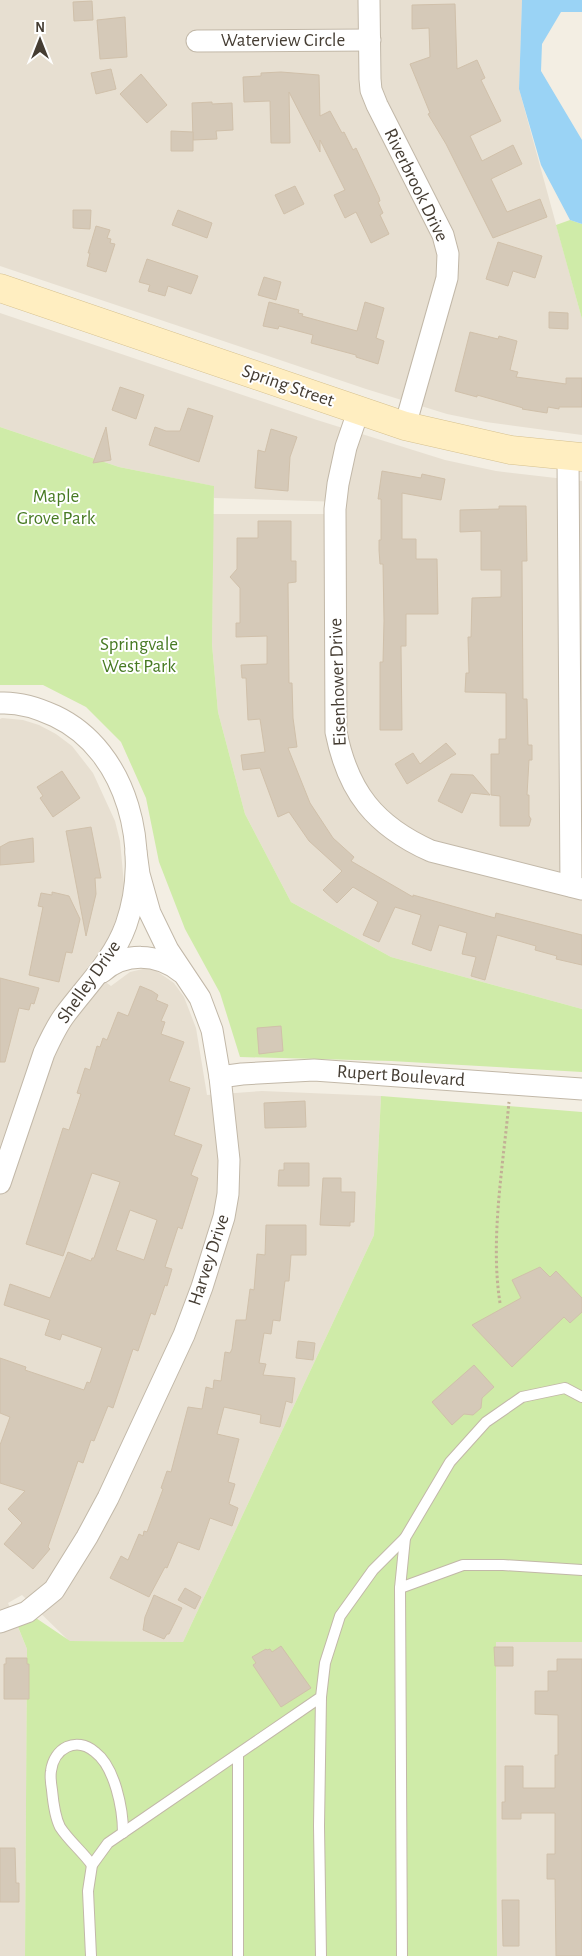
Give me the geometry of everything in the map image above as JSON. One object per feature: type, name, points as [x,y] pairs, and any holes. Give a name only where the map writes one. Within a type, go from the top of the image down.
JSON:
[{"type":"main road","name":"Spring Street","points":[[0,288],[405,426],[511,450],[575,457]]},
{"type":"street","name":"Riverbrook Drive","points":[[369,0],[370,79],[372,90],[377,105],[443,235],[448,254],[447,278],[405,426]]},
{"type":"street","name":"Waterview Circle","points":[[197,41],[370,40]]},
{"type":"street","name":"Eisenhower Drive","points":[[359,409],[346,448],[338,484],[334,536],[336,732],[341,756],[350,779],[362,800],[379,819],[408,841],[431,851],[577,888]]},
{"type":"street","points":[[575,457],[577,888]]},
{"type":"street","name":"Shelley Drive","points":[[0,703],[24,705],[45,711],[78,729],[94,744],[107,762],[120,788],[131,821],[136,852],[134,897],[126,926],[112,954],[64,1017],[48,1045],[0,1183]]},
{"type":"street","name":"Harvey Drive","points":[[0,1622],[28,1612],[42,1602],[66,1574],[108,1498],[184,1335],[205,1278],[224,1217],[228,1194],[228,1160],[220,1077],[209,1019],[200,998],[168,950],[150,914],[142,887],[136,852]]},
{"type":"street","points":[[96,977],[118,962],[138,957],[164,961],[175,967],[188,979]]},
{"type":"street","name":"Rupert Boulevard","points":[[220,1077],[314,1070],[582,1089]]},
{"type":"lane","points":[[321,1956],[320,1697],[325,1663],[340,1616],[373,1570],[405,1538],[450,1462],[486,1422],[522,1397],[565,1388],[582,1397]]},
{"type":"lane","points":[[402,1956],[400,1588],[405,1538]]},
{"type":"lane","points":[[400,1588],[463,1565],[503,1565],[582,1570]]},
{"type":"lane","points":[[91,1956],[88,1891],[92,1865],[108,1842],[238,1756],[320,1697]]},
{"type":"lane","points":[[92,1865],[59,1825],[52,1797],[50,1772],[55,1757],[67,1746],[78,1744],[96,1752],[110,1771],[123,1814],[123,1832]]},
{"type":"lane","points":[[238,1756],[238,1956]]},
{"type":"path","points":[[500,1303],[496,1280],[498,1216],[511,1084]]},
{"type":"shaded area","points":[[0,0],[522,0],[519,89],[582,319],[582,435],[486,422],[447,414],[366,389],[0,266]]},
{"type":"shaded area","points":[[0,313],[317,420],[445,460],[496,471],[582,481],[582,1009],[391,957],[291,902],[245,814],[218,712],[212,644],[213,514],[340,514],[342,502],[214,498],[213,486],[119,467],[0,427]]},
{"type":"shaded area","points":[[0,719],[23,720],[39,725],[56,734],[72,746],[93,773],[115,821],[120,841],[124,884],[121,905],[112,930],[105,945],[87,968],[111,986],[130,972],[147,968],[155,970],[174,983],[184,997],[196,1028],[207,1095],[262,1091],[381,1096],[374,1235],[183,1642],[69,1641],[22,1595],[8,1603],[27,1649],[25,1956],[0,1956]]},
{"type":"shaded area","points":[[496,1642],[582,1642],[582,1956],[497,1956]]},
{"type":"green space","points":[[570,220],[582,224],[582,319],[556,225]]},
{"type":"green space","name":"Springvale West Park","points":[[0,427],[119,467],[214,486],[212,644],[218,712],[245,814],[291,902],[391,957],[582,1009],[582,1072],[391,1061],[240,1057],[220,993],[185,929],[159,862],[146,798],[121,742],[86,707],[43,685],[0,685]]},
{"type":"green space","points":[[381,1096],[582,1112],[582,1642],[496,1642],[497,1956],[25,1956],[27,1649],[14,1617],[27,1612],[70,1641],[183,1642],[374,1235]]},
{"type":"water","points":[[522,0],[582,0],[582,12],[561,12],[542,44],[541,71],[582,140],[582,224],[570,220],[541,165],[519,89]]},
{"type":"building","points":[[92,1],[93,20],[74,21],[73,2]]},
{"type":"building","points":[[455,4],[457,69],[477,60],[485,78],[481,80],[501,121],[470,136],[482,161],[513,145],[522,164],[491,179],[507,212],[540,199],[547,217],[493,238],[446,144],[428,114],[430,113],[410,64],[430,57],[429,28],[412,29],[412,5]]},
{"type":"building","points":[[125,17],[127,57],[100,59],[97,20]]},
{"type":"building","points":[[111,69],[116,89],[96,94],[91,73]]},
{"type":"building","points":[[281,72],[319,75],[320,116],[330,111],[353,150],[356,148],[379,197],[380,201],[378,202],[383,213],[380,215],[389,234],[371,243],[356,212],[345,218],[334,195],[345,190],[320,140],[320,152],[289,92],[290,143],[271,143],[270,101],[244,102],[243,77],[261,76],[261,73]]},
{"type":"building","points":[[141,74],[167,105],[147,123],[120,94]]},
{"type":"building","points":[[212,102],[212,104],[232,103],[233,130],[216,131],[217,139],[193,140],[192,103]]},
{"type":"building","points":[[171,131],[193,132],[193,151],[171,151]]},
{"type":"building","points":[[295,186],[304,204],[284,214],[275,195]]},
{"type":"building","points":[[73,210],[91,210],[90,229],[73,228]]},
{"type":"building","points":[[178,210],[212,223],[207,238],[172,225]]},
{"type":"building","points":[[96,226],[110,230],[107,238],[111,239],[110,243],[115,244],[106,272],[87,266],[90,253],[88,253]]},
{"type":"building","points":[[498,242],[542,256],[535,278],[513,271],[508,286],[486,279]]},
{"type":"building","points":[[147,259],[198,276],[191,294],[168,286],[165,296],[148,291],[150,285],[139,282]]},
{"type":"building","points":[[264,277],[281,282],[276,300],[258,295]]},
{"type":"building","points":[[269,302],[299,310],[298,313],[303,314],[302,316],[357,331],[365,302],[384,308],[376,338],[384,341],[378,364],[356,357],[356,355],[311,343],[313,335],[279,326],[278,329],[263,326]]},
{"type":"building","points":[[549,312],[568,313],[568,329],[549,328]]},
{"type":"building","points":[[470,332],[498,339],[499,336],[517,341],[510,370],[518,372],[516,377],[566,384],[566,378],[582,378],[582,407],[559,407],[559,409],[548,407],[547,413],[522,409],[477,395],[477,397],[455,391]]},
{"type":"building","points":[[120,387],[144,395],[136,419],[112,410]]},
{"type":"building","points":[[188,408],[213,416],[199,462],[149,445],[155,427],[166,431],[180,431]]},
{"type":"building","points":[[106,427],[111,460],[93,463]]},
{"type":"building","points":[[271,429],[297,437],[290,457],[288,491],[255,488],[258,450],[265,452]]},
{"type":"building","points":[[382,471],[421,478],[422,474],[445,479],[441,500],[402,493],[402,539],[416,539],[416,559],[437,559],[438,614],[406,614],[406,646],[401,646],[402,730],[380,730],[380,662],[383,662],[384,621],[383,564],[380,564],[379,550],[379,540],[381,540],[381,499],[378,499]]},
{"type":"building","points":[[499,506],[526,506],[527,561],[522,561],[523,699],[527,699],[528,745],[532,745],[527,795],[529,795],[529,816],[531,819],[529,826],[500,826],[500,796],[491,795],[491,754],[499,754],[499,739],[506,739],[506,693],[465,692],[466,673],[469,673],[468,637],[471,637],[472,598],[501,597],[501,570],[481,570],[481,531],[460,532],[460,510],[499,509]]},
{"type":"building","points":[[258,521],[291,521],[291,561],[296,561],[296,582],[288,583],[289,683],[292,683],[293,718],[297,747],[288,748],[310,803],[333,838],[354,857],[351,861],[413,897],[413,895],[495,918],[496,913],[582,935],[582,965],[556,959],[557,956],[535,950],[536,946],[497,935],[485,980],[471,976],[476,957],[462,954],[467,933],[439,925],[431,951],[412,944],[421,915],[395,907],[379,942],[363,935],[378,902],[353,887],[337,903],[323,890],[342,871],[309,841],[289,812],[278,817],[260,768],[243,770],[241,755],[265,752],[260,719],[248,720],[246,678],[242,678],[241,665],[267,664],[267,636],[236,637],[236,623],[240,623],[240,588],[230,577],[237,569],[237,538],[258,538]]},
{"type":"building","points":[[446,743],[456,754],[407,784],[395,764],[413,753],[420,764]]},
{"type":"building","points":[[62,771],[80,798],[53,817],[40,798],[43,796],[37,787]]},
{"type":"building","points":[[451,774],[473,775],[490,795],[471,793],[462,813],[438,801]]},
{"type":"building","points":[[91,827],[101,878],[95,878],[96,894],[86,936],[66,831]]},
{"type":"building","points":[[33,838],[34,862],[0,865],[0,847],[9,842]]},
{"type":"building","points":[[52,892],[69,896],[80,919],[72,953],[66,952],[59,982],[29,975],[43,907],[38,906],[41,893],[52,895]]},
{"type":"building","points":[[0,978],[39,988],[34,1004],[31,1003],[29,1010],[19,1008],[5,1062],[0,1062]]},
{"type":"building","points":[[140,986],[152,991],[158,995],[156,1000],[168,1005],[161,1021],[165,1022],[161,1034],[184,1042],[169,1081],[190,1088],[174,1135],[202,1145],[191,1175],[198,1178],[182,1229],[178,1227],[165,1267],[172,1269],[155,1315],[151,1313],[138,1351],[133,1349],[113,1408],[108,1406],[94,1441],[91,1440],[83,1463],[78,1461],[48,1547],[50,1549],[33,1569],[4,1544],[22,1523],[8,1509],[25,1491],[0,1483],[0,1445],[10,1417],[0,1413],[0,1358],[26,1367],[25,1370],[84,1390],[87,1382],[90,1383],[102,1348],[62,1334],[60,1340],[45,1335],[50,1320],[4,1305],[10,1284],[50,1298],[68,1252],[91,1261],[94,1258],[120,1182],[92,1173],[63,1256],[26,1244],[63,1128],[69,1130],[81,1094],[77,1093],[85,1068],[90,1070],[97,1046],[100,1047],[103,1038],[107,1040],[118,1012],[128,1016]],"holes":[[[130,1210],[157,1220],[144,1260],[116,1250]]]},
{"type":"building","points":[[281,1026],[283,1051],[259,1054],[257,1028]]},
{"type":"building","points":[[305,1101],[306,1127],[265,1128],[264,1103]]},
{"type":"building","points":[[284,1163],[309,1163],[309,1186],[278,1186],[279,1170],[284,1170]]},
{"type":"building","points":[[323,1178],[341,1178],[341,1192],[355,1192],[354,1222],[350,1222],[350,1226],[320,1225]]},
{"type":"building","points":[[266,1225],[306,1225],[306,1255],[291,1255],[289,1281],[285,1281],[280,1321],[273,1320],[271,1334],[264,1333],[259,1363],[266,1364],[263,1375],[295,1378],[292,1403],[286,1401],[280,1427],[260,1423],[261,1415],[224,1407],[217,1434],[239,1439],[228,1482],[235,1484],[229,1504],[238,1508],[232,1526],[210,1518],[199,1550],[178,1542],[167,1568],[165,1567],[149,1597],[110,1578],[121,1556],[128,1560],[139,1534],[143,1536],[144,1531],[147,1532],[163,1489],[161,1488],[167,1471],[171,1472],[188,1407],[202,1409],[206,1387],[213,1389],[214,1380],[221,1381],[225,1352],[230,1353],[232,1349],[236,1320],[246,1320],[250,1289],[254,1290],[257,1254],[265,1255]]},
{"type":"building","points":[[540,1267],[550,1277],[556,1271],[582,1298],[582,1312],[570,1323],[564,1317],[512,1367],[472,1325],[521,1298],[512,1280]]},
{"type":"building","points":[[298,1341],[315,1343],[313,1360],[296,1358]]},
{"type":"building","points":[[474,1365],[494,1387],[482,1398],[481,1408],[473,1415],[464,1414],[452,1425],[432,1402]]},
{"type":"building","points":[[185,1588],[201,1597],[195,1609],[178,1600]]},
{"type":"building","points":[[154,1595],[182,1608],[169,1634],[164,1639],[143,1630],[145,1617]]},
{"type":"building","points":[[281,1646],[311,1688],[281,1707],[253,1665],[256,1663],[252,1657],[266,1649],[270,1649],[272,1652]]},
{"type":"building","points":[[494,1647],[513,1647],[513,1666],[495,1666]]},
{"type":"building","points":[[6,1658],[27,1658],[27,1664],[29,1664],[29,1699],[4,1699],[4,1664],[6,1664]]},
{"type":"building","points":[[557,1659],[582,1659],[582,1956],[556,1956],[555,1879],[547,1879],[547,1854],[555,1854],[555,1813],[521,1813],[521,1819],[502,1819],[502,1802],[505,1802],[505,1766],[523,1766],[523,1788],[555,1788],[555,1755],[558,1755],[558,1715],[535,1714],[535,1691],[548,1691],[548,1671],[557,1671]]},
{"type":"building","points":[[0,1848],[15,1848],[16,1883],[19,1883],[19,1902],[0,1902]]},
{"type":"building","points":[[502,1900],[519,1900],[519,1946],[503,1946]]},
{"type":"park label","name":"Maple Grove Park","points":[[56,507]]}]
